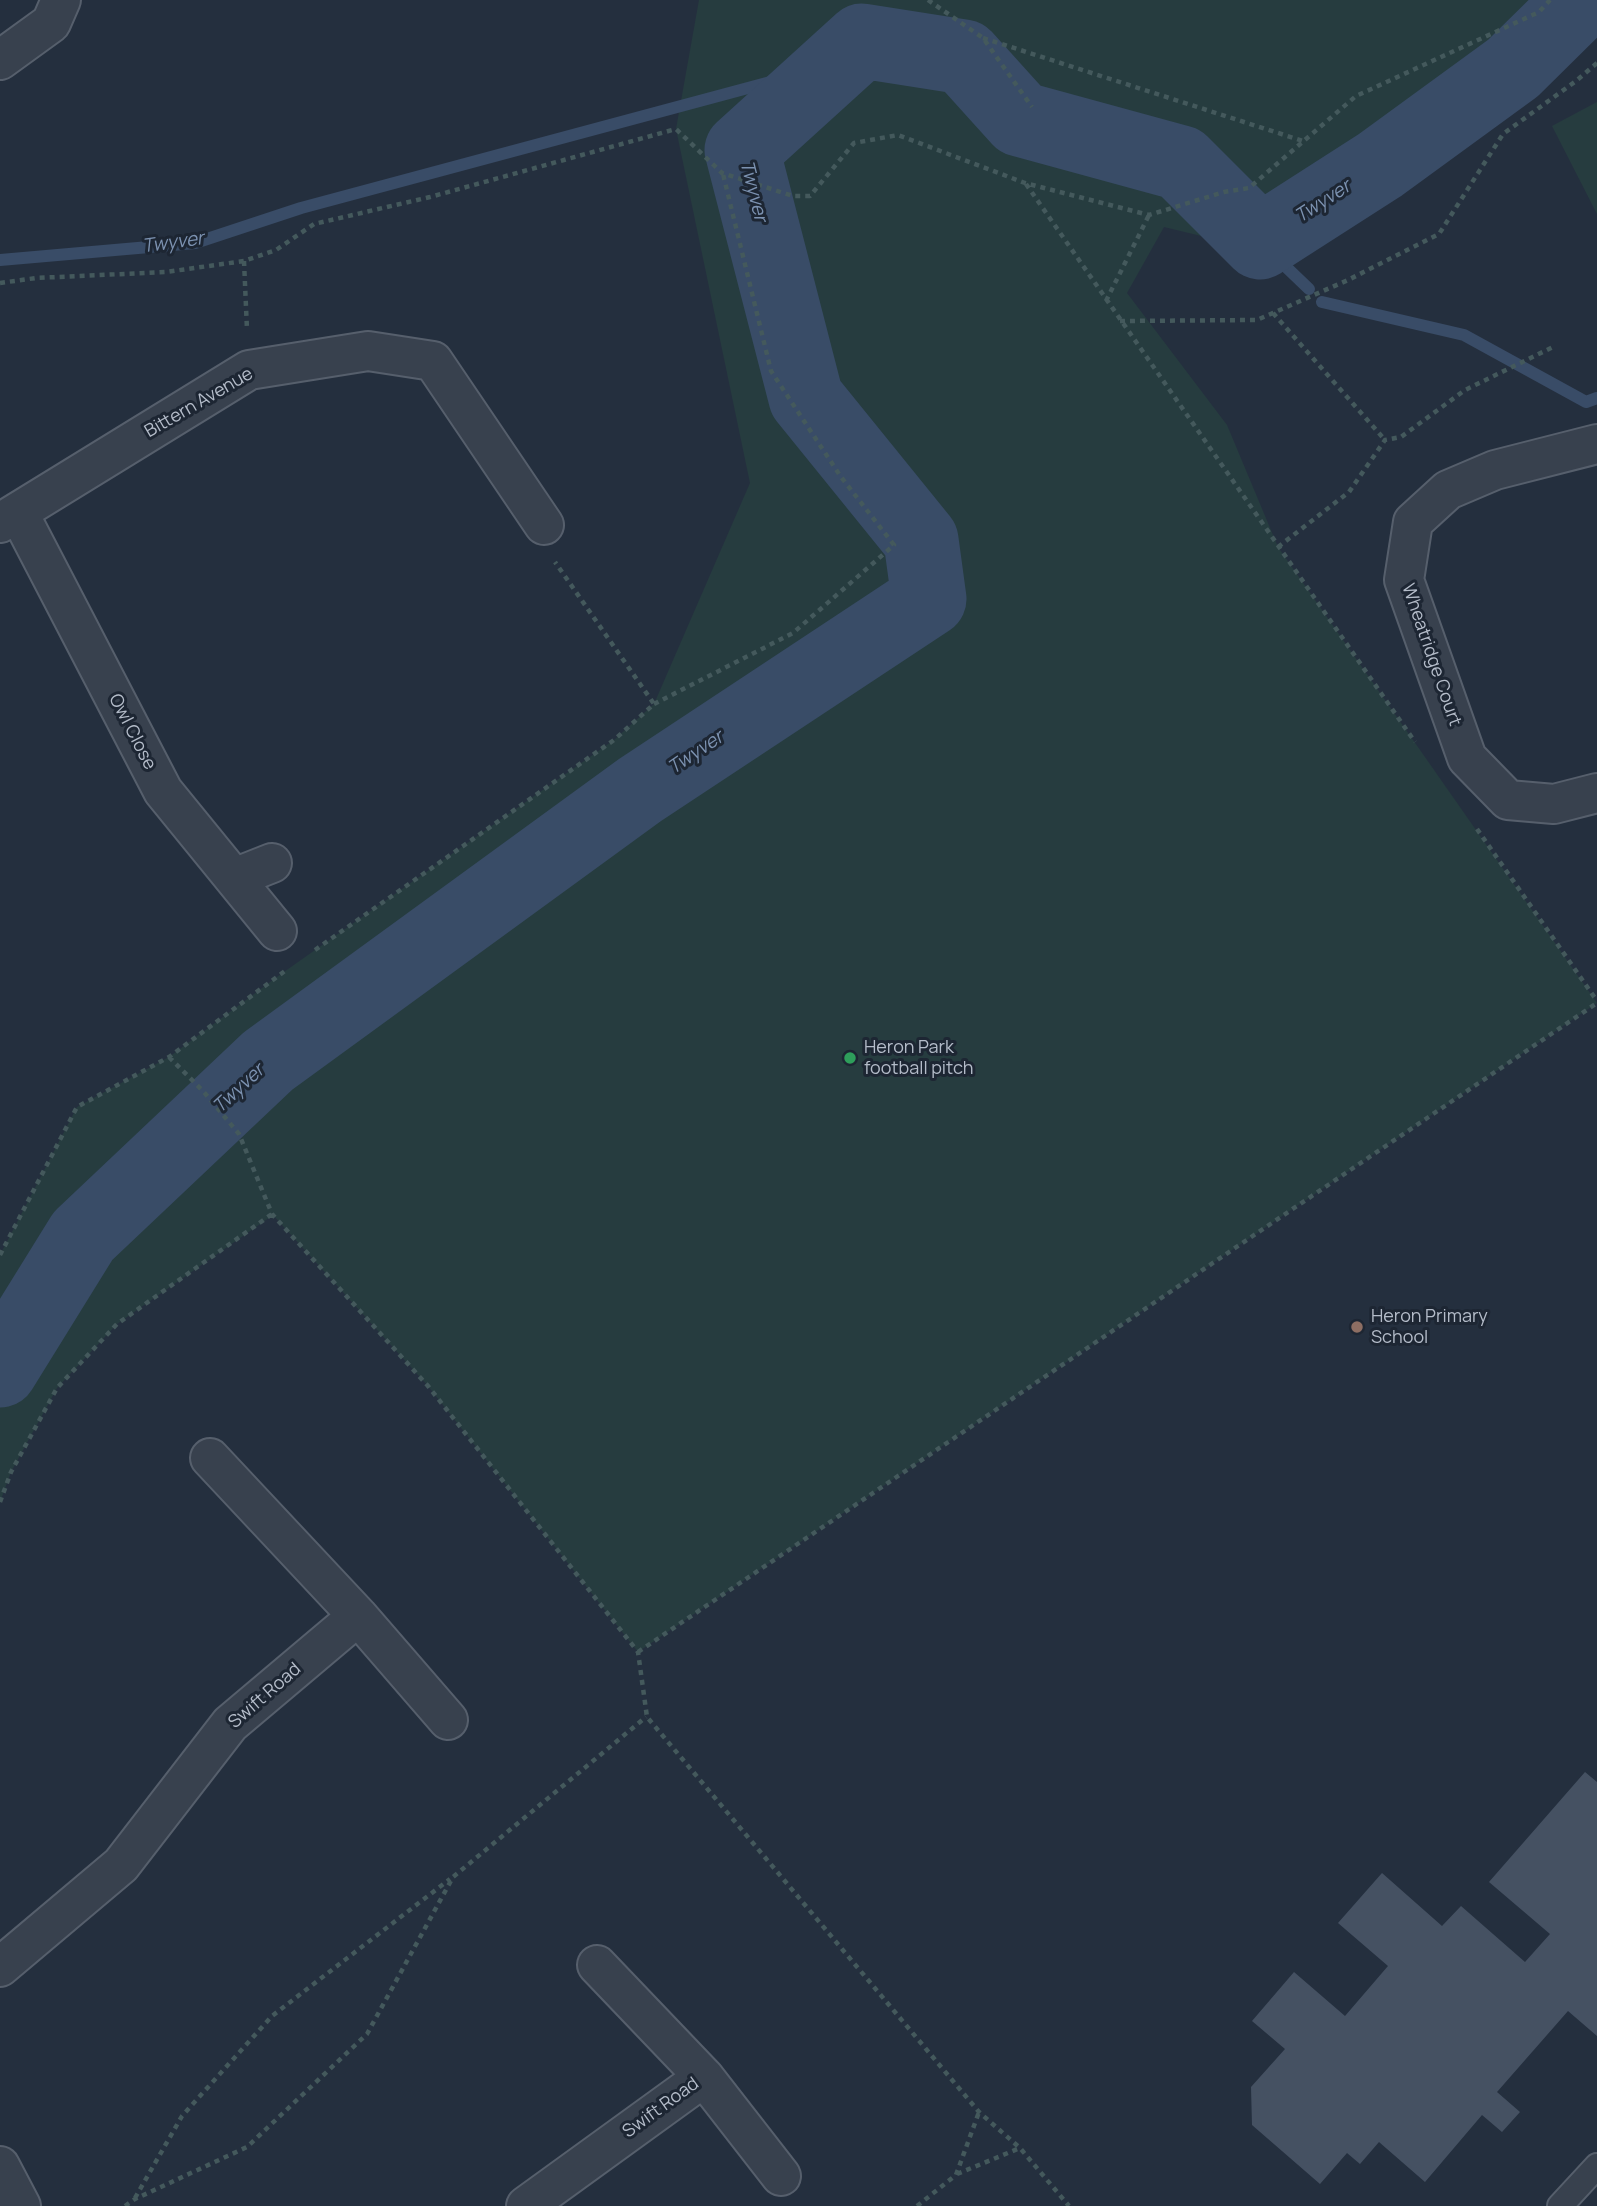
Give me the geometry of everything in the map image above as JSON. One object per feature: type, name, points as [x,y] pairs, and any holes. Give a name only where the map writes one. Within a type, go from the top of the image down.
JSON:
[{"type":"street","points":[[0,60],[51,23],[61,0]]},
{"type":"street","name":"Bittern Avenue","points":[[9,517],[248,370],[368,351],[433,361],[544,525]]},
{"type":"street","name":"Wheatridge Court","points":[[1597,444],[1495,470],[1448,490],[1413,522],[1404,580],[1467,758],[1508,800],[1555,804],[1597,793]]},
{"type":"street","name":"Owl Close","points":[[9,517],[163,791],[278,931]]},
{"type":"street","points":[[234,878],[272,863]]},
{"type":"street","points":[[210,1458],[358,1616],[448,1720]]},
{"type":"street","name":"Swift Road","points":[[0,1967],[121,1866],[230,1724],[358,1616]]},
{"type":"street","name":"Swift Road","points":[[526,2206],[704,2077],[597,1965]]},
{"type":"street","points":[[704,2077],[781,2176]]},
{"type":"street","points":[[0,2166],[21,2206]]},
{"type":"lane","points":[[1560,2206],[1597,2166]]},
{"type":"path","points":[[928,0],[983,38],[1303,141]]},
{"type":"path","points":[[0,283],[36,278],[166,272],[244,261],[276,250],[314,224],[430,197],[676,128],[722,173],[793,196],[810,196],[855,143],[898,135],[1025,183],[1149,215],[1224,192],[1249,188],[1356,96],[1539,12],[1550,0]]},
{"type":"path","points":[[983,38],[1032,107]]},
{"type":"path","points":[[1119,321],[1257,320],[1348,281],[1438,234],[1503,134],[1597,63]]},
{"type":"path","points":[[314,951],[614,740],[654,704],[793,633],[894,545],[841,477],[771,371],[722,173]]},
{"type":"path","points":[[1025,183],[1422,751]]},
{"type":"path","points":[[1106,302],[1149,215]]},
{"type":"path","points":[[244,261],[248,370]]},
{"type":"path","points":[[1273,313],[1385,440]]},
{"type":"path","points":[[1278,547],[1349,492],[1385,440],[1401,437],[1465,390],[1553,348]]},
{"type":"path","points":[[544,525],[545,547],[654,704]]},
{"type":"path","points":[[638,1652],[1597,1002],[1470,820]]},
{"type":"path","points":[[0,1255],[77,1107],[169,1057],[292,967]]},
{"type":"path","points":[[169,1057],[203,1091],[239,1134],[272,1214],[428,1386],[638,1652],[646,1717],[979,2112],[1020,2148],[1069,2206]]},
{"type":"path","points":[[0,1502],[11,1472],[57,1388],[117,1324],[272,1214]]},
{"type":"path","points":[[135,2199],[183,2116],[272,2016],[453,1877],[646,1717]]},
{"type":"path","points":[[125,2206],[247,2147],[368,2034],[453,1877]]},
{"type":"path","points":[[956,2175],[979,2112]]},
{"type":"path","points":[[917,2206],[956,2175],[1020,2148]]},
{"type":"green space","points":[[699,0],[1582,0],[1513,68],[1380,165],[1276,254],[1164,227],[1127,293],[1227,425],[1278,547],[1597,1003],[638,1652],[428,1386],[273,1215],[117,1324],[57,1388],[11,1472],[0,1502],[0,1255],[77,1107],[169,1057],[281,974],[614,740],[654,704],[750,483],[676,129]]},
{"type":"green space","points":[[1597,102],[1597,214],[1552,126]]},
{"type":"building","points":[[1585,1772],[1597,1782],[1597,2036],[1568,2011],[1497,2092],[1520,2112],[1502,2132],[1482,2115],[1425,2182],[1379,2142],[1360,2164],[1347,2153],[1320,2184],[1252,2125],[1251,2087],[1285,2049],[1252,2021],[1294,1972],[1345,2016],[1388,1966],[1338,1923],[1382,1873],[1442,1926],[1461,1906],[1525,1962],[1550,1934],[1489,1882]]},
{"type":"waterway","name":"Twyver","points":[[0,1370],[83,1236],[268,1061],[640,790],[929,599],[921,540],[806,398],[742,150],[862,41],[964,57],[1020,119],[1181,163],[1260,242],[1380,165],[1513,68],[1582,0]]},
{"type":"waterway","name":"Twyver","points":[[0,260],[195,243],[301,208],[774,81],[862,41]]},
{"type":"waterway","points":[[1260,242],[1309,289]]},
{"type":"waterway","points":[[1322,302],[1464,335],[1586,402],[1597,398]]},
{"type":"place","name":"Heron Park football pitch","points":[[850,1058]]},
{"type":"place","name":"Heron Primary School","points":[[1357,1327]]}]
